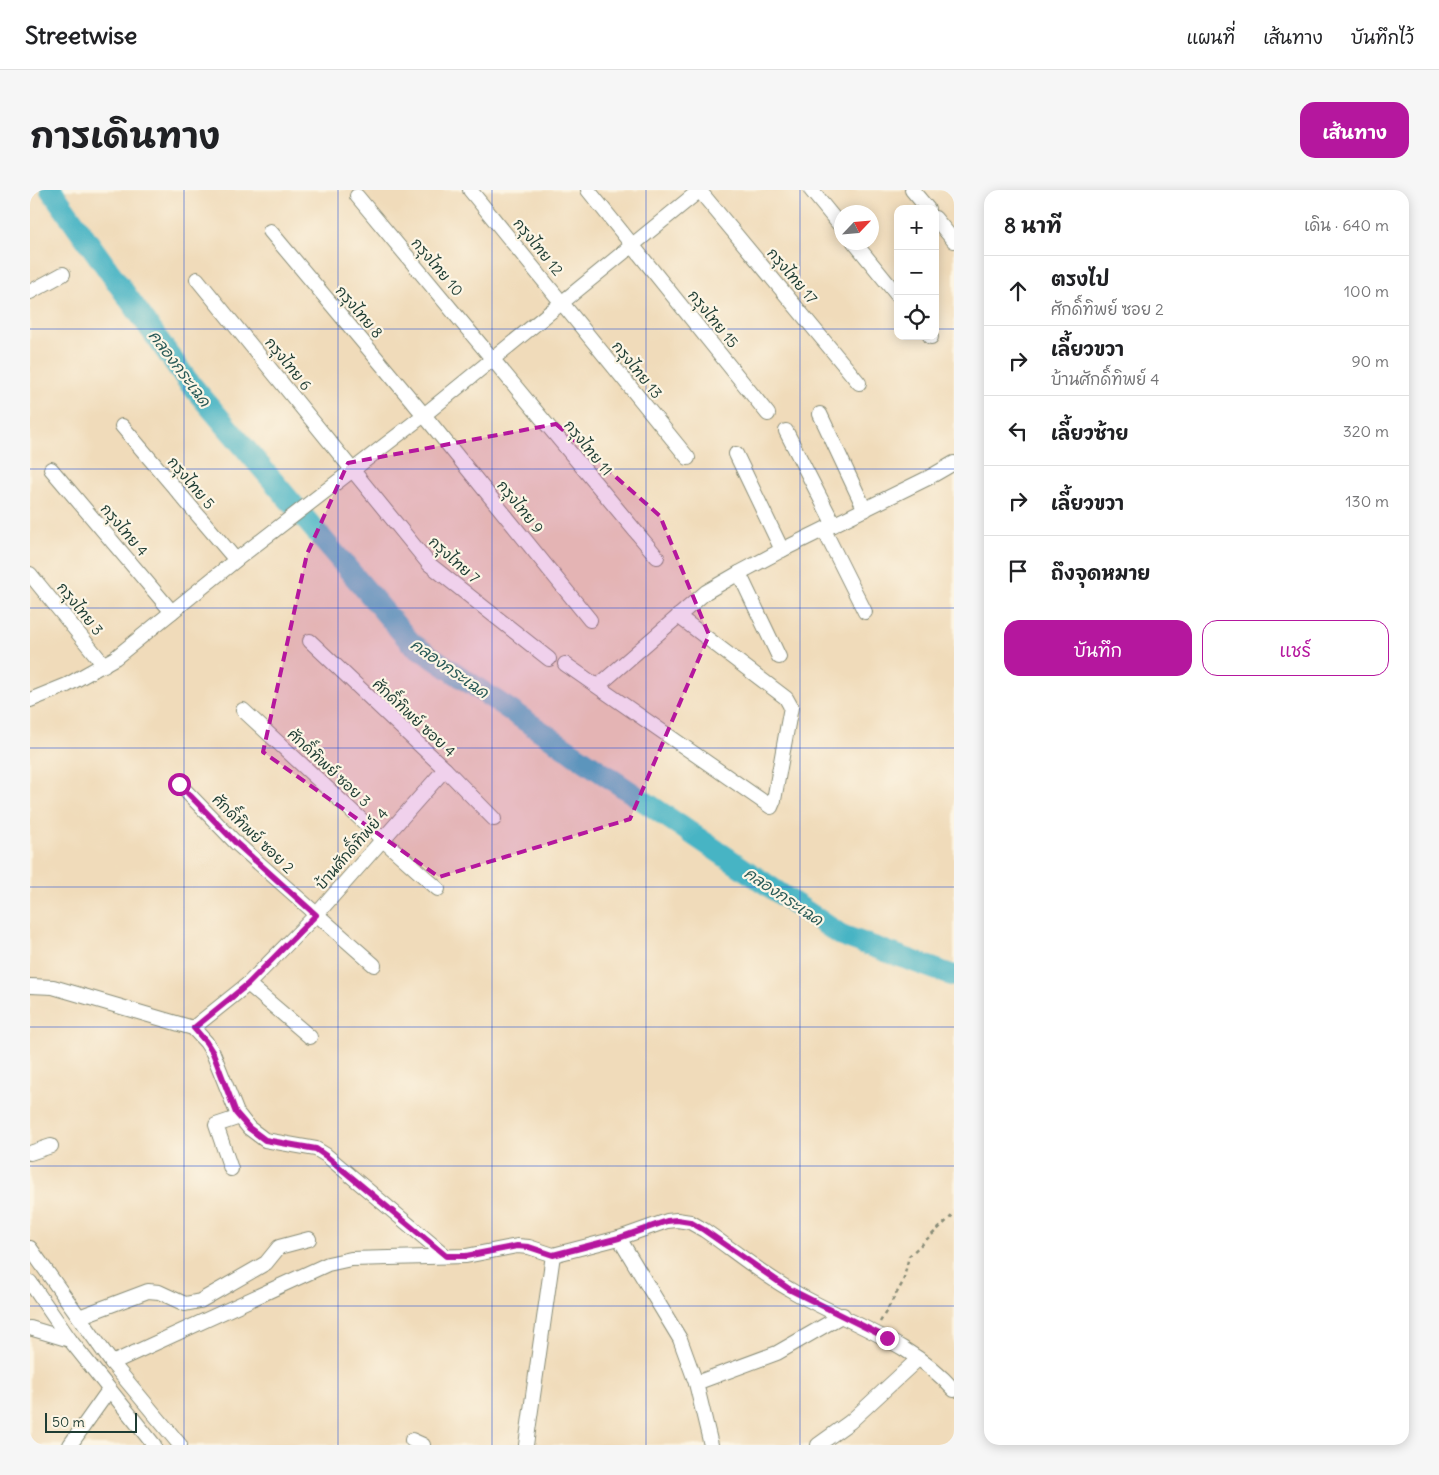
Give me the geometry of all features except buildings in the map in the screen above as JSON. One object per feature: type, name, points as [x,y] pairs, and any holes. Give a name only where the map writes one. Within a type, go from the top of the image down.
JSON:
[{"type":"street","name":"กรุงไทย 12","points":[[470,190],[562,302]]},
{"type":"street","name":"กรุงไทย 15","points":[[588,190],[768,414]]},
{"type":"street","points":[[32,696],[67,685],[104,665],[264,538],[424,415],[700,190]]},
{"type":"street","name":"กรุงไทย 17","points":[[700,190],[859,383]]},
{"type":"street","points":[[811,190],[834,218]]},
{"type":"street","points":[[912,190],[925,205]]},
{"type":"street","name":"กรุงไทย 10","points":[[357,196],[432,288],[494,358]]},
{"type":"street","points":[[939,223],[954,241]]},
{"type":"street","name":"กรุงไทย 8","points":[[270,231],[424,415]]},
{"type":"street","points":[[861,250],[897,295]]},
{"type":"street","points":[[30,292],[63,274]]},
{"type":"street","name":"กรุงไทย 6","points":[[196,279],[353,471]]},
{"type":"street","name":"กรุงไทย 13","points":[[562,302],[688,458]]},
{"type":"street","name":"กรุงไทย 11","points":[[494,358],[657,558]]},
{"type":"street","points":[[820,414],[865,510]]},
{"type":"street","name":"กรุงไทย 9","points":[[424,415],[590,620]]},
{"type":"street","name":"กรุงไทย 5","points":[[122,426],[236,560]]},
{"type":"street","points":[[786,431],[865,612]]},
{"type":"street","points":[[736,454],[782,550]]},
{"type":"street","points":[[598,686],[706,592],[782,550],[865,510],[954,463]]},
{"type":"street","name":"กรุงไทย 4","points":[[51,469],[172,612]]},
{"type":"street","name":"กรุงไทย 7","points":[[353,471],[429,564],[549,659]]},
{"type":"street","points":[[739,573],[779,657]]},
{"type":"street","name":"กรุงไทย 3","points":[[30,574],[104,665]]},
{"type":"street","points":[[566,664],[771,807],[774,800],[790,707],[786,698],[678,616]]},
{"type":"street","name":"ศักดิ์ทิพย์ ซอย 4","points":[[310,641],[494,819]]},
{"type":"street","name":"ศักดิ์ทิพย์ ซอย 3","points":[[243,710],[438,889]]},
{"type":"street","name":"บ้านศักดิ์ทิพย์ 4","points":[[194,1028],[248,984],[316,915],[445,770]]},
{"type":"street","name":"ศักดิ์ทิพย์ ซอย 2","points":[[179,784],[236,843],[374,966]]},
{"type":"street","points":[[248,984],[310,1037]]},
{"type":"street","points":[[30,986],[53,987],[194,1028],[213,1053],[236,1113],[249,1128],[265,1140],[316,1149],[446,1256]]},
{"type":"street","points":[[231,1169],[216,1125],[240,1117]]},
{"type":"street","points":[[30,1153],[51,1146]]},
{"type":"street","points":[[112,1363],[328,1264],[350,1258],[466,1256],[517,1246],[529,1247],[553,1255],[619,1238],[667,1221],[677,1220],[690,1222],[704,1230],[789,1289],[874,1332],[918,1359],[946,1381],[954,1390]]},
{"type":"street","points":[[619,1238],[680,1339],[696,1383],[711,1445]]},
{"type":"street","points":[[79,1317],[148,1291],[159,1292],[185,1304],[200,1301],[266,1263],[280,1247],[309,1239]]},
{"type":"street","points":[[30,1248],[112,1363],[180,1445]]},
{"type":"street","points":[[526,1445],[553,1255]]},
{"type":"street","points":[[30,1282],[70,1340],[154,1445]]},
{"type":"street","points":[[39,1295],[55,1283]]},
{"type":"street","points":[[696,1383],[777,1353],[842,1315]]},
{"type":"street","points":[[30,1328],[70,1340]]},
{"type":"street","points":[[818,1445],[850,1422],[918,1359]]},
{"type":"street","points":[[70,1445],[109,1390]]},
{"type":"path","points":[[874,1332],[903,1282],[909,1256],[954,1214]]},
{"type":"highlighted area","points":[[556,424],[660,516],[709,635],[630,819],[439,877],[263,752],[307,554],[348,463]]},
{"type":"waterway","name":"คลองกระเฉด","points":[[51,190],[187,380],[411,643],[841,935],[954,976]]},
{"type":"route","points":[[179,784],[236,843],[316,915],[248,984],[194,1028],[213,1053],[236,1113],[249,1128],[265,1140],[316,1149],[446,1256],[466,1256],[517,1246],[529,1247],[553,1255],[619,1238],[667,1221],[690,1222],[789,1289],[887,1338]]}]
